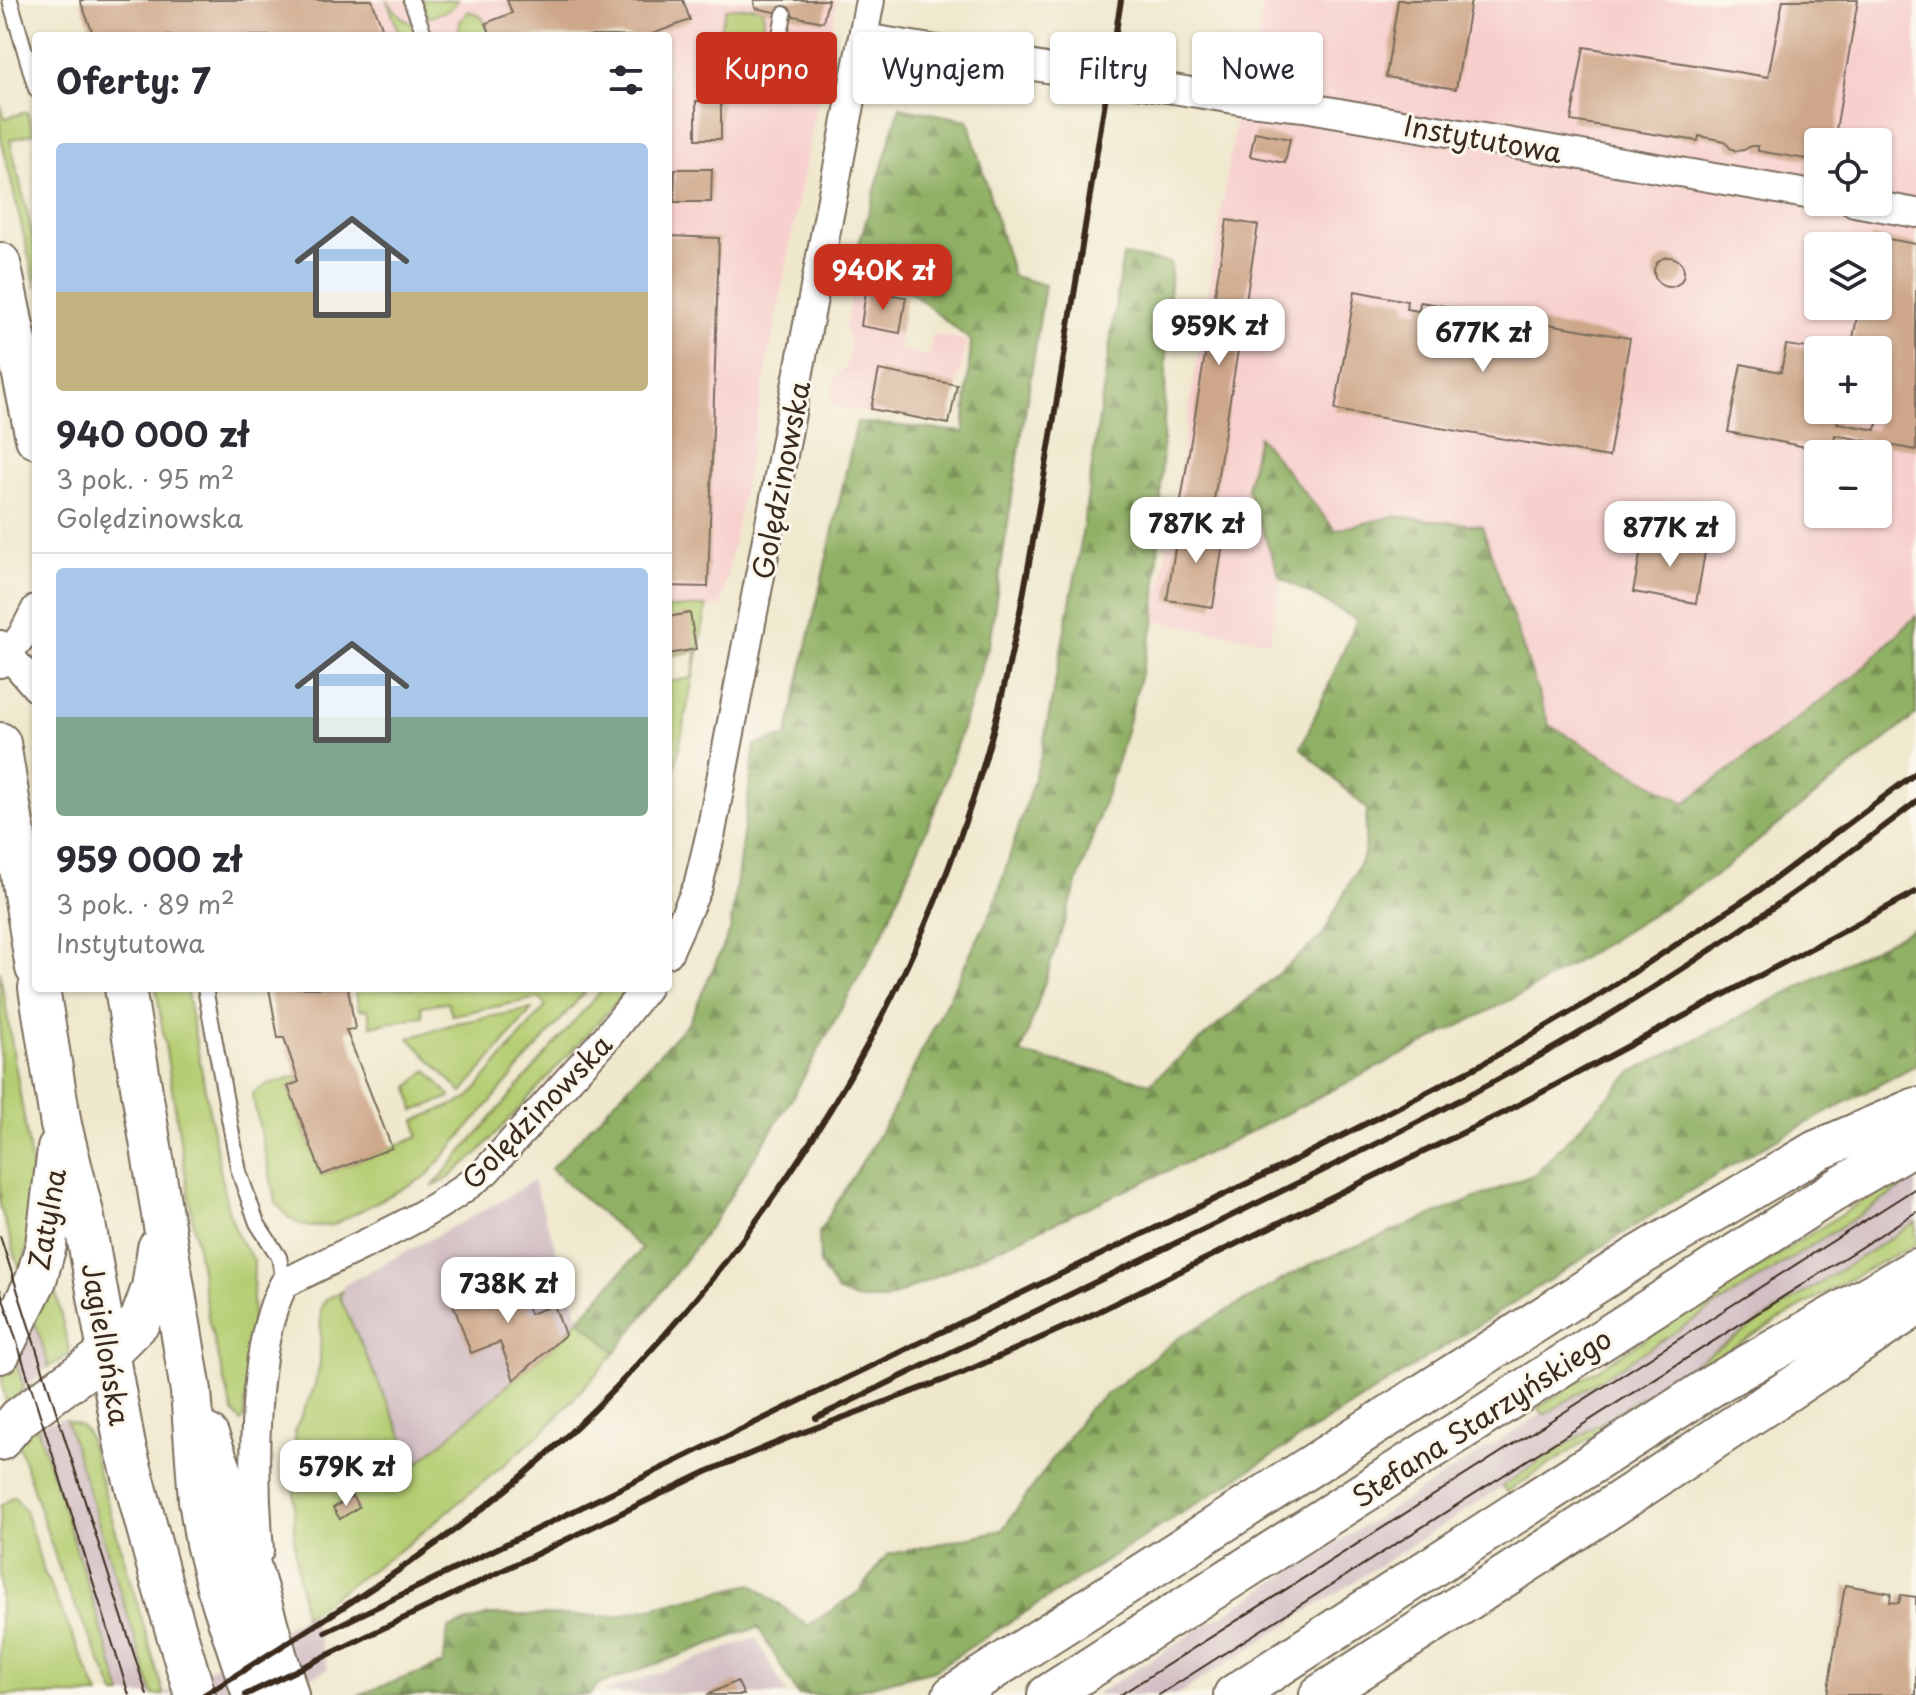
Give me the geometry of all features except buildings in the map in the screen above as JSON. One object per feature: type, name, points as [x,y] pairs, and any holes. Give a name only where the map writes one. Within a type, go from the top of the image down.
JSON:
[{"type":"main road","points":[[0,263],[32,419]]},
{"type":"main road","points":[[0,743],[32,943]]},
{"type":"main road","name":"Jagiellońska","points":[[40,992],[61,1125],[83,1213],[125,1446],[195,1695]]},
{"type":"main road","points":[[126,992],[191,1391],[199,1500],[206,1543],[253,1695]]},
{"type":"main road","points":[[953,1695],[1634,1259],[1816,1151],[1916,1108]]},
{"type":"main road","name":"Zatylna","points":[[0,1353],[36,1280],[46,1245],[61,1125]]},
{"type":"main road","name":"Stefana Starzyńskiego","points":[[1054,1691],[1842,1186],[1916,1143]]},
{"type":"main road","points":[[0,1440],[28,1411],[108,1353],[140,1321],[152,1288],[162,1220]]},
{"type":"main road","points":[[1234,1695],[1715,1384],[1916,1269]]},
{"type":"main road","points":[[1320,1695],[1560,1542],[1916,1306]]},
{"type":"main road","points":[[191,1391],[225,1480],[288,1695]]},
{"type":"street","name":"Golędzinowska","points":[[865,32],[870,0]]},
{"type":"street","name":"Instytutowa","points":[[1034,66],[1240,100],[1304,107],[1804,194]]},
{"type":"street","name":"Golędzinowska","points":[[672,944],[698,886],[711,832],[853,95]]},
{"type":"street","points":[[1892,209],[1916,213]]},
{"type":"street","points":[[32,614],[3,654],[32,683]]},
{"type":"street","name":"Golędzinowska","points":[[284,1284],[464,1190],[486,1171],[607,1037],[643,992]]},
{"type":"street","points":[[264,1614],[256,1515],[258,1401],[265,1333],[284,1284]]},
{"type":"lane","points":[[10,0],[32,75]]},
{"type":"lane","points":[[411,0],[423,32]]},
{"type":"lane","points":[[781,32],[784,14]]},
{"type":"lane","points":[[206,992],[242,1182],[257,1223],[279,1257],[284,1284]]},
{"type":"shaded area","points":[[80,0],[837,0],[831,32],[696,32],[696,104],[817,104],[721,607],[672,608],[672,32],[92,32]]},
{"type":"shaded area","points":[[1264,0],[1916,0],[1916,616],[1858,673],[1685,803],[1281,577],[1270,641],[1155,621],[1238,104],[1323,104],[1323,32],[1258,32]]},
{"type":"shaded area","points":[[854,284],[872,292],[906,297],[898,349],[928,356],[933,334],[967,341],[949,424],[830,406],[835,377],[846,367],[851,342],[845,329]]},
{"type":"shaded area","points":[[1916,1179],[1916,1222],[1177,1695],[1095,1695]]},
{"type":"shaded area","points":[[533,1180],[579,1319],[565,1335],[416,1466],[340,1298],[344,1285],[503,1200]]},
{"type":"shaded area","points":[[33,1315],[49,1367],[24,1388],[12,1352]]},
{"type":"shaded area","points":[[66,1420],[153,1695],[122,1695],[37,1426]]},
{"type":"shaded area","points":[[311,1613],[328,1669],[275,1695],[162,1695]]},
{"type":"shaded area","points":[[756,1638],[787,1695],[602,1693]]},
{"type":"green space","points":[[387,0],[406,21],[434,32],[399,32]]},
{"type":"green space","points":[[421,0],[458,0],[451,9],[428,18]]},
{"type":"green space","points":[[755,7],[763,10],[765,32],[720,32],[726,9]]},
{"type":"green space","points":[[469,11],[482,17],[489,32],[459,32],[460,21]]},
{"type":"green space","points":[[0,104],[5,118],[27,112],[32,134],[10,140],[32,233],[32,271],[0,133]]},
{"type":"green space","points":[[900,107],[968,120],[1013,276],[1045,285],[989,644],[939,800],[881,937],[792,1098],[716,1219],[616,1352],[579,1319],[642,1249],[551,1169],[689,1022],[730,931],[755,745],[787,736],[857,422],[964,432],[971,341],[913,294],[849,277]]},
{"type":"green space","points":[[1123,255],[1171,263],[1155,621],[1120,753],[1021,1054],[1150,1083],[1322,936],[1364,855],[1367,809],[1301,748],[1357,620],[1280,577],[1247,489],[1258,436],[1335,530],[1394,516],[1482,526],[1549,725],[1685,803],[1858,673],[1916,616],[1916,715],[1712,878],[1530,990],[1218,1148],[885,1300],[855,1300],[837,1291],[820,1265],[819,1232],[889,1118],[994,906],[1041,756],[1078,561]]},
{"type":"green space","points":[[707,606],[672,784],[672,681],[692,678],[697,651],[672,655],[672,608]]},
{"type":"green space","points":[[1916,927],[1916,1065],[1762,1147],[1682,1196],[934,1670],[837,1695],[798,1695],[758,1627],[598,1685],[589,1695],[358,1695],[443,1664],[448,1629],[489,1615],[616,1616],[752,1584],[808,1626],[859,1592],[887,1555],[1002,1530],[1089,1408],[1178,1338],[1307,1266],[1535,1174],[1632,1072]]},
{"type":"green space","points":[[0,971],[36,1207],[21,1273],[0,1206]]},
{"type":"green space","points":[[157,992],[187,992],[227,1206],[239,1239],[254,1260],[252,1329],[244,1419],[241,1422],[233,1412],[209,1322]]},
{"type":"green space","points":[[356,992],[585,992],[427,1176],[333,1225],[310,1227],[288,1217],[276,1202],[252,1094],[266,1085],[298,1076],[299,1082],[288,1087],[322,1175],[418,1137],[416,1120],[468,1099],[546,1006],[540,998],[452,1015],[448,1002],[421,1006],[423,1016],[371,1026],[368,1009],[359,1010]]},
{"type":"green space","points":[[600,992],[625,992],[480,1151],[449,1178],[432,1187]]},
{"type":"green space","points":[[532,1009],[462,1093],[409,1038],[457,1023]]},
{"type":"green space","points":[[427,1070],[451,1097],[414,1111],[409,1087]]},
{"type":"green space","points":[[1916,1167],[1916,1179],[1544,1415],[1538,1407]]},
{"type":"green space","points":[[1916,1222],[1916,1244],[1760,1331],[1507,1492],[1502,1486]]},
{"type":"green space","points":[[51,1272],[70,1354],[49,1367],[33,1315]]},
{"type":"green space","points":[[342,1291],[340,1298],[416,1465],[565,1335],[579,1319],[616,1352],[547,1428],[511,1459],[407,1545],[304,1616],[294,1540],[295,1430],[314,1388],[320,1363],[321,1307],[326,1299]]},
{"type":"green space","points":[[12,1352],[24,1388],[7,1406],[2,1378]]},
{"type":"green space","points":[[66,1420],[81,1426],[87,1433],[164,1695],[153,1695]]},
{"type":"green space","points":[[37,1426],[122,1695],[116,1695],[62,1577],[18,1443]]},
{"type":"green space","points":[[14,1496],[25,1511],[44,1572],[99,1695],[0,1695],[0,1506]]},
{"type":"tram line","points":[[1120,1695],[1916,1188]]},
{"type":"tram line","points":[[1159,1695],[1916,1212]]},
{"type":"tram line","points":[[0,1236],[147,1695]]},
{"type":"tram line","points":[[0,1289],[129,1695]]},
{"type":"railway","points":[[204,1695],[380,1583],[464,1523],[545,1456],[619,1384],[688,1308],[752,1227],[810,1142],[862,1054],[909,962],[949,867],[993,730],[1021,607],[1050,442],[1121,0]]},
{"type":"railway","points":[[325,1632],[1291,1162],[1482,1064],[1593,999],[1761,889],[1916,773]]},
{"type":"railway","points":[[816,1418],[1331,1166],[1528,1063],[1707,953],[1916,802]]},
{"type":"railway","points":[[245,1695],[706,1472],[960,1374],[1085,1318],[1503,1113],[1916,892]]}]
